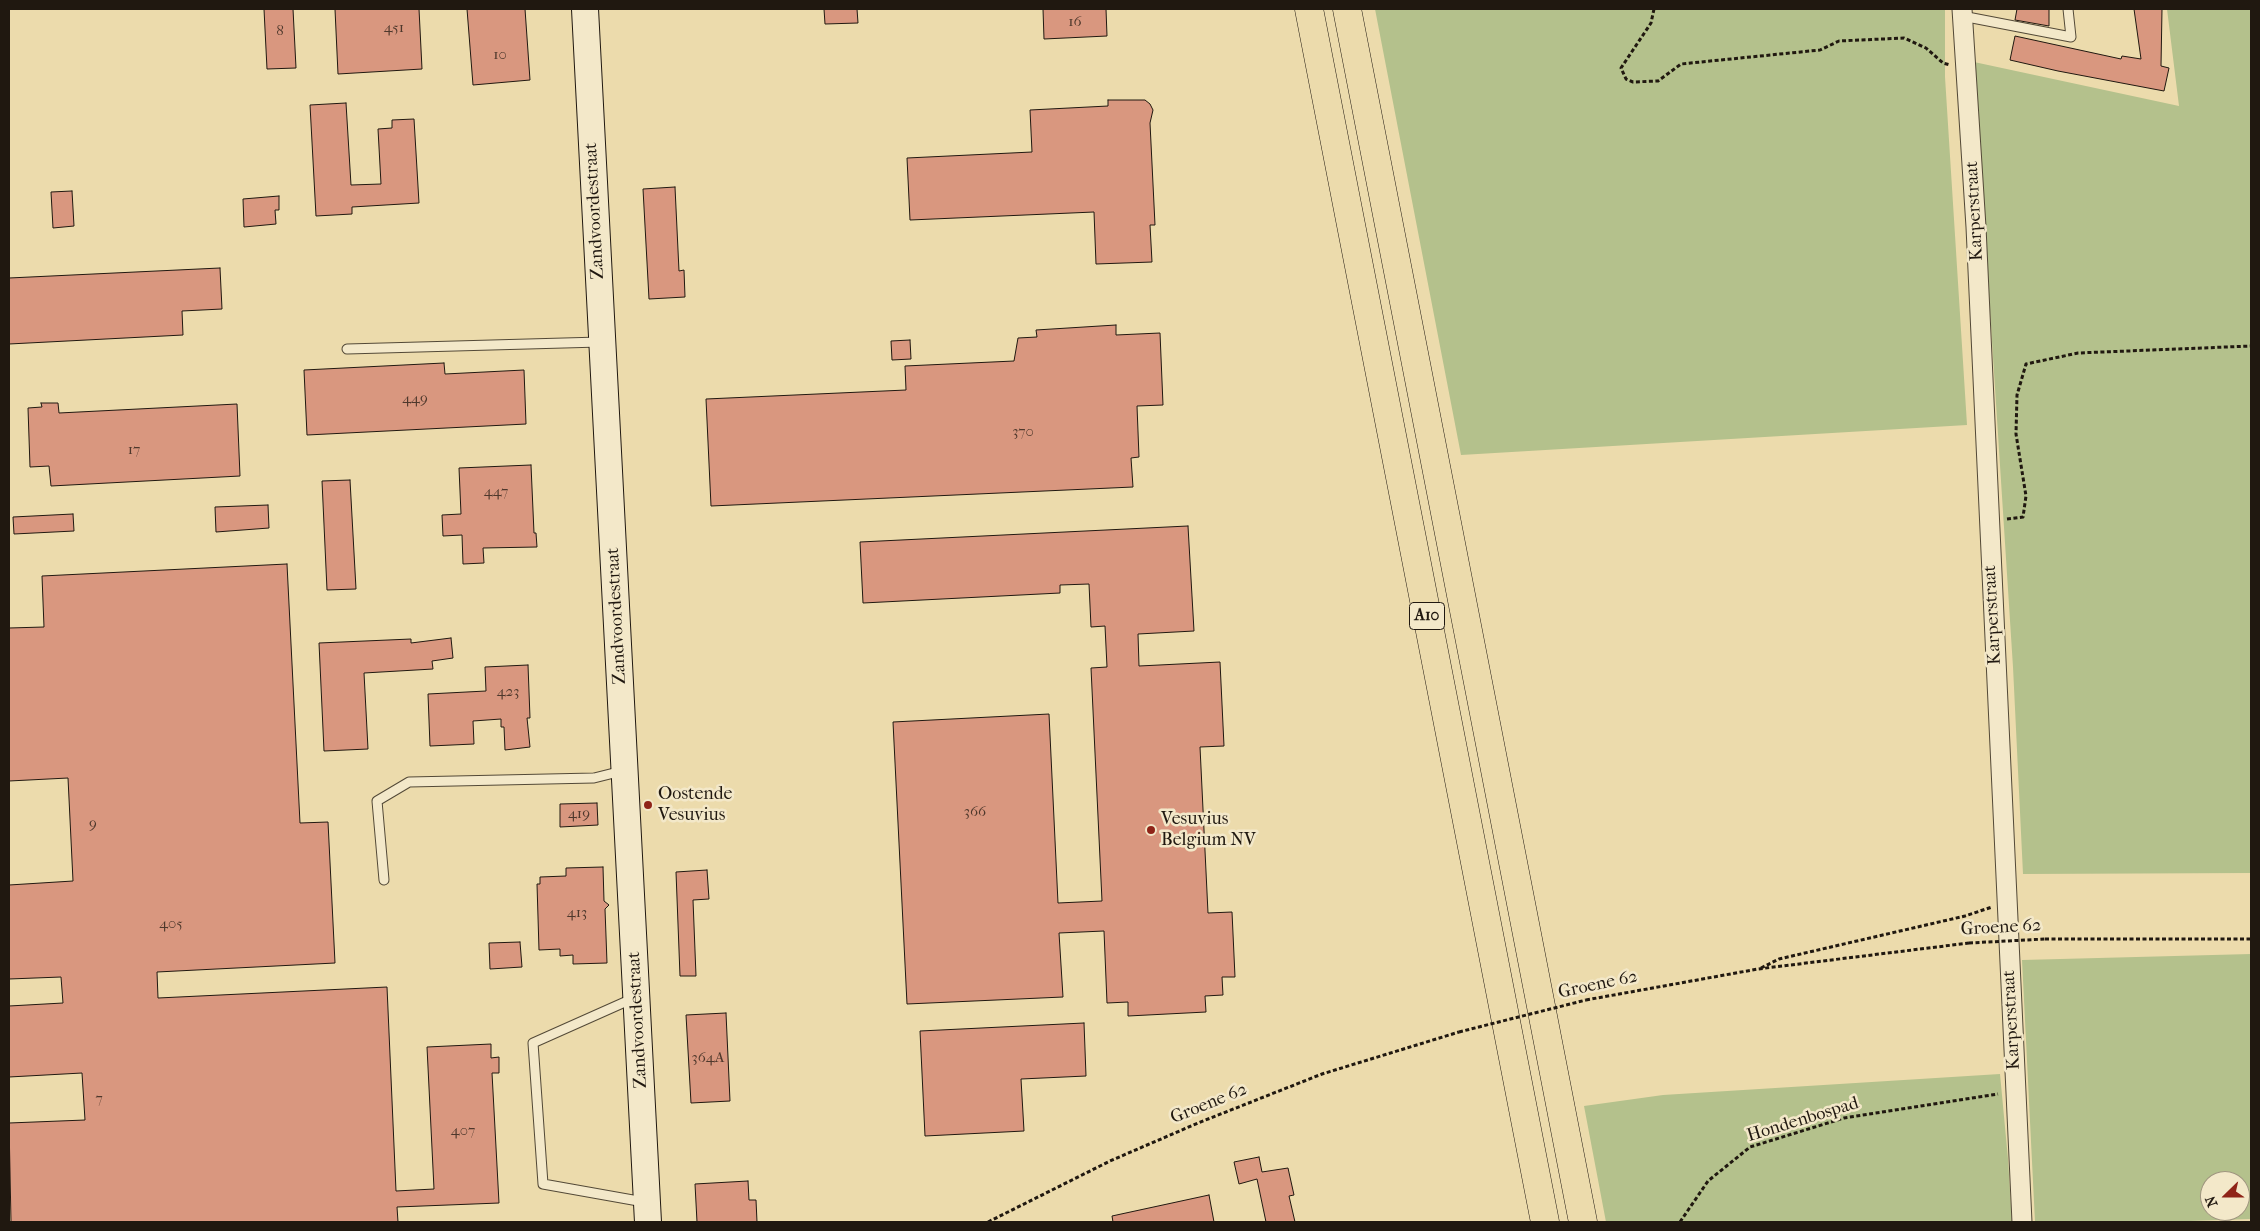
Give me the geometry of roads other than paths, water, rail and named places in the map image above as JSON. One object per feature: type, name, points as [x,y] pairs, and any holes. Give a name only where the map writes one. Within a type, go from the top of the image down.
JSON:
[{"type":"highway","name":"A10","points":[[1309,9],[1545,1222]]},
{"type":"highway","name":"A10","points":[[1347,9],[1583,1222]]},
{"type":"main road","name":"Zandvoordestraat","points":[[585,9],[648,1212]]},
{"type":"street","name":"Karperstraat","points":[[1962,12],[1976,227],[2022,1222]]},
{"type":"lane","points":[[1962,12],[2071,38],[2068,9]]},
{"type":"lane","points":[[347,349],[602,342]]},
{"type":"lane","points":[[384,880],[376,801],[409,782],[594,778],[625,771]]},
{"type":"lane","points":[[636,997],[533,1043],[543,1184],[648,1212]]},
{"type":"place","name":"Oostende Vesuvius","points":[[648,805]]},
{"type":"place","name":"Vesuvius Belgium NV","points":[[1151,830]]}]
